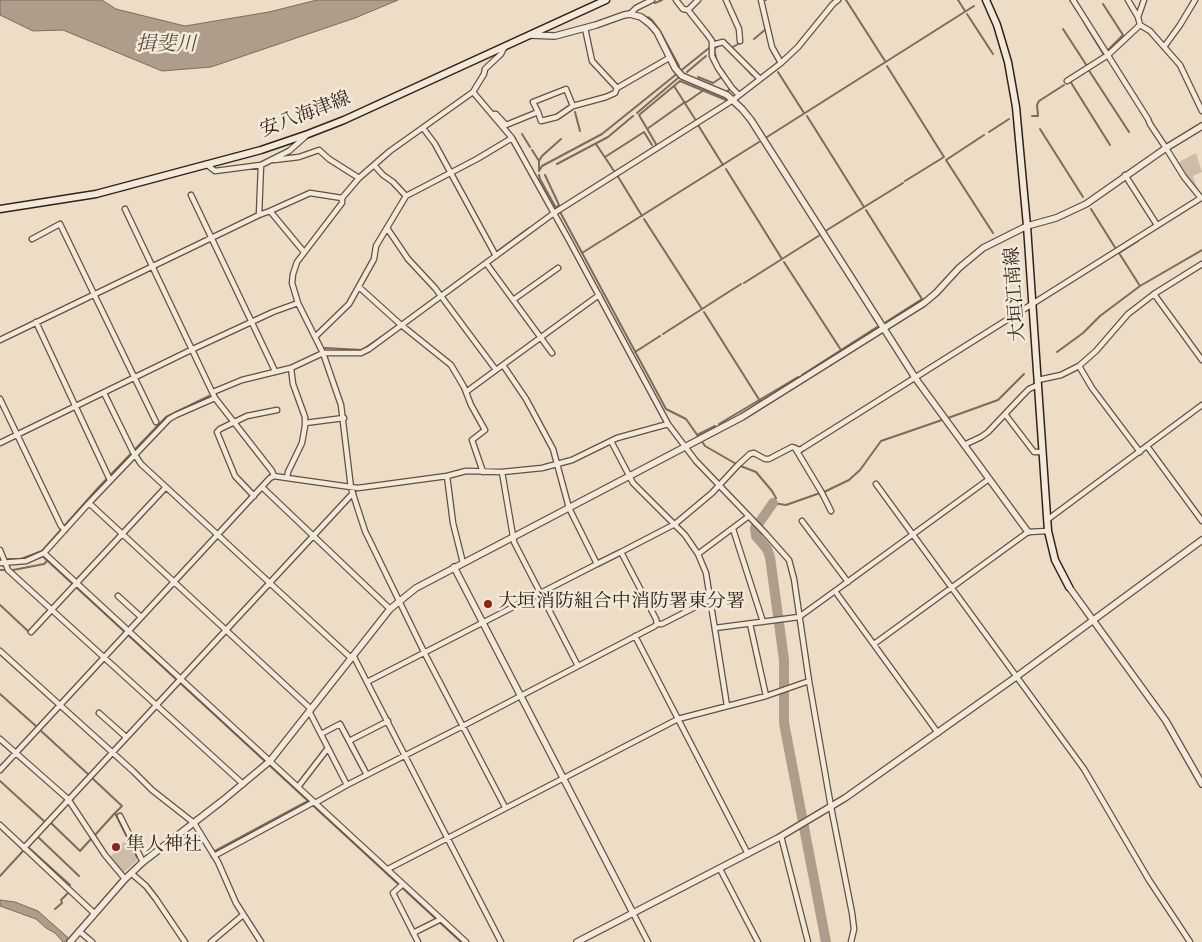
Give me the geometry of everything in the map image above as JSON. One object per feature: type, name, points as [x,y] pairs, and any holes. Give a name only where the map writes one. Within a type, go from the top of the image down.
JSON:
[{"type":"main road","name":"安八海津線","points":[[0,209],[96,194],[262,150],[344,120],[606,0]]},
{"type":"main road","name":"大垣江南線","points":[[986,0],[1002,41],[1012,80],[1027,226],[1048,531],[1055,560],[1069,587]]},
{"type":"street","points":[[630,14],[636,8],[652,0]]},
{"type":"street","points":[[676,0],[683,9],[688,10],[712,41],[712,56],[718,68],[739,95]]},
{"type":"street","points":[[688,10],[698,0]]},
{"type":"street","points":[[726,0],[739,29],[740,41]]},
{"type":"street","points":[[761,0],[772,47],[782,63]]},
{"type":"street","points":[[213,392],[242,380],[291,368],[323,353],[362,353],[369,350],[554,213],[733,100],[782,63],[838,0]]},
{"type":"street","points":[[367,682],[425,654],[674,524],[720,486],[750,454],[754,453],[769,459],[792,447],[800,450],[804,448],[1201,199],[1184,177],[1073,0]]},
{"type":"street","points":[[1128,0],[1138,16],[1140,25],[1150,31],[1180,65],[1202,111]]},
{"type":"street","points":[[1138,16],[1144,0]]},
{"type":"street","points":[[1164,47],[1195,0]]},
{"type":"street","points":[[529,35],[555,36],[618,16],[630,14],[641,17],[657,32],[669,58],[682,76],[727,95],[733,100],[752,120],[916,379],[1028,532]]},
{"type":"street","points":[[1067,81],[1108,55],[1140,25]]},
{"type":"street","points":[[585,28],[592,61],[617,88]]},
{"type":"street","points":[[712,45],[723,42],[760,79]]},
{"type":"street","points":[[505,46],[501,54],[485,69],[473,92],[359,178],[342,198],[342,203],[304,252],[292,274],[292,283],[298,303],[316,336],[341,405],[352,490],[365,531],[425,654],[505,808]]},
{"type":"street","points":[[573,106],[566,88],[533,102],[541,121],[557,117],[573,106],[606,97],[615,92],[617,88],[669,58]]},
{"type":"street","points":[[473,92],[512,138],[668,424],[684,448],[789,560],[794,579],[809,681],[831,807],[852,913],[854,929],[851,942]]},
{"type":"street","points":[[492,114],[496,114],[506,125],[538,112]]},
{"type":"street","points":[[72,939],[125,879],[143,862],[194,824],[270,761],[390,609],[399,601],[428,581],[463,562],[742,417],[924,303],[936,293],[958,268],[982,248],[1027,226],[1056,218],[1086,204],[1166,148],[1202,126]]},
{"type":"street","points":[[423,128],[435,144],[496,256]]},
{"type":"street","points":[[206,164],[215,170],[261,165],[289,151],[308,134]]},
{"type":"street","points":[[316,336],[349,304],[374,259],[376,246],[406,196],[512,138]]},
{"type":"street","points":[[266,162],[299,157],[319,150],[359,178]]},
{"type":"street","points":[[259,215],[261,165]]},
{"type":"street","points":[[374,165],[406,196]]},
{"type":"street","points":[[1126,175],[1157,225]]},
{"type":"street","points":[[0,340],[211,237],[310,193],[342,198]]},
{"type":"street","points":[[191,195],[275,371]]},
{"type":"street","points":[[125,209],[215,398],[274,476]]},
{"type":"street","points":[[270,211],[304,252]]},
{"type":"street","points":[[32,239],[60,224],[156,422]]},
{"type":"street","points":[[387,228],[408,259],[442,297],[496,370]]},
{"type":"street","points":[[486,263],[552,352]]},
{"type":"street","points":[[964,444],[972,442],[988,432],[1038,382],[1061,375],[1079,366],[1096,352],[1128,314],[1154,294],[1202,264]]},
{"type":"street","points":[[513,300],[558,268]]},
{"type":"street","points":[[359,288],[451,365],[485,430],[472,440],[483,472]]},
{"type":"street","points":[[1154,294],[1202,360]]},
{"type":"street","points":[[466,392],[599,295]]},
{"type":"street","points":[[0,443],[193,349],[298,303]]},
{"type":"street","points":[[36,322],[110,480]]},
{"type":"street","points":[[503,366],[533,410],[553,448],[568,508],[597,564]]},
{"type":"street","points":[[1079,366],[1092,388],[1140,452]]},
{"type":"street","points":[[288,478],[288,472],[302,443],[305,423],[305,417],[293,384],[291,368]]},
{"type":"street","points":[[104,393],[134,455],[141,464],[352,657],[406,755],[501,942]]},
{"type":"street","points":[[3,563],[26,560],[44,553],[110,480],[169,419],[215,398]]},
{"type":"street","points":[[0,399],[61,526],[65,530]]},
{"type":"street","points":[[1047,520],[1202,405]]},
{"type":"street","points":[[254,496],[234,476],[217,432],[248,416],[277,410]]},
{"type":"street","points":[[1005,414],[1034,452],[1042,452]]},
{"type":"street","points":[[305,423],[344,418]]},
{"type":"street","points":[[0,770],[270,478],[274,476],[288,478],[352,490],[466,472],[502,472],[542,468],[572,460],[611,441],[668,424]]},
{"type":"street","points":[[611,441],[628,477],[685,535],[698,554],[706,573],[727,706]]},
{"type":"street","points":[[1147,446],[1202,522]]},
{"type":"street","points":[[795,448],[822,492],[831,511]]},
{"type":"street","points":[[502,472],[514,542],[578,666]]},
{"type":"street","points":[[447,476],[453,523],[463,562]]},
{"type":"street","points":[[715,628],[799,617],[989,479]]},
{"type":"street","points":[[876,484],[1084,769],[1148,880],[1190,942]]},
{"type":"street","points":[[31,632],[166,487]]},
{"type":"street","points":[[262,487],[390,609]]},
{"type":"street","points":[[24,848],[226,630],[352,490]]},
{"type":"street","points":[[89,503],[310,710],[347,785]]},
{"type":"street","points":[[698,554],[749,516]]},
{"type":"street","points":[[802,521],[848,582]]},
{"type":"street","points":[[733,529],[763,622]]},
{"type":"street","points":[[874,644],[1028,532],[1048,531]]},
{"type":"street","points":[[577,942],[748,854],[831,807],[1016,677],[1202,540]]},
{"type":"street","points":[[0,550],[3,563],[8,570],[243,784]]},
{"type":"street","points":[[621,552],[657,624]]},
{"type":"street","points":[[44,553],[179,680],[270,761],[466,942]]},
{"type":"street","points":[[454,567],[648,942]]},
{"type":"street","points":[[1069,587],[1166,721],[1202,784]]},
{"type":"street","points":[[835,591],[938,733]]},
{"type":"street","points":[[118,596],[141,616]]},
{"type":"street","points":[[214,856],[657,624],[662,624],[711,600]]},
{"type":"street","points":[[750,624],[766,696]]},
{"type":"street","points":[[635,636],[748,854]]},
{"type":"street","points":[[0,651],[152,790],[194,824],[214,856],[243,915],[261,942]]},
{"type":"street","points":[[388,869],[678,719],[766,696],[809,681]]},
{"type":"street","points":[[99,713],[126,737]]},
{"type":"street","points":[[349,741],[388,721]]},
{"type":"street","points":[[321,734],[340,724],[367,775]]},
{"type":"street","points":[[0,739],[68,799],[105,855],[125,879]]},
{"type":"street","points":[[298,787],[328,748]]},
{"type":"street","points":[[120,816],[143,862]]},
{"type":"street","points":[[0,825],[94,913]]},
{"type":"street","points":[[781,836],[808,942]]},
{"type":"street","points":[[720,868],[758,942]]},
{"type":"street","points":[[131,873],[146,886],[185,942]]},
{"type":"street","points":[[403,884],[393,894],[418,942]]},
{"type":"street","points":[[212,942],[243,915]]},
{"type":"street","points":[[413,933],[441,919]]},
{"type":"street","points":[[79,931],[92,942]]},
{"type":"shaded area","points":[[1196,153],[1202,172],[1193,176],[1199,193],[1177,163]]},
{"type":"shaded area","points":[[129,837],[140,858],[123,873],[110,857]]},
{"type":"water","name":"揖斐川","points":[[0,0],[102,0],[116,9],[185,26],[269,12],[317,0],[398,0],[355,18],[211,67],[162,71],[63,30],[33,31],[0,15]]},
{"type":"water","points":[[0,900],[15,902],[38,911],[73,942],[63,942],[55,933],[36,919],[0,906]]},
{"type":"waterway","points":[[655,3],[662,0]]},
{"type":"waterway","points":[[846,0],[885,61]]},
{"type":"waterway","points":[[958,0],[965,11]]},
{"type":"waterway","points":[[1070,0],[1079,14]]},
{"type":"waterway","points":[[1103,4],[1123,35],[1109,49]]},
{"type":"waterway","points":[[767,137],[974,6]]},
{"type":"waterway","points":[[967,14],[993,54]]},
{"type":"waterway","points":[[648,17],[660,31],[679,66]]},
{"type":"waterway","points":[[1082,19],[1104,55]]},
{"type":"waterway","points":[[754,39],[766,29]]},
{"type":"waterway","points":[[1063,29],[1087,66]]},
{"type":"waterway","points":[[708,32],[712,37]]},
{"type":"waterway","points":[[731,48],[740,43]]},
{"type":"waterway","points":[[721,44],[714,49],[717,62],[725,74]]},
{"type":"waterway","points":[[539,171],[542,166],[602,134],[709,48]]},
{"type":"waterway","points":[[687,72],[706,56]]},
{"type":"waterway","points":[[887,66],[944,157],[905,181]]},
{"type":"waterway","points":[[745,67],[752,75]]},
{"type":"waterway","points":[[1088,69],[1129,132]]},
{"type":"waterway","points":[[778,72],[804,113]]},
{"type":"waterway","points":[[698,77],[713,83],[722,77],[730,89],[726,92]]},
{"type":"waterway","points":[[637,113],[678,78]]},
{"type":"waterway","points":[[656,144],[639,115],[680,81],[726,100]]},
{"type":"waterway","points":[[1070,81],[1110,145]]},
{"type":"waterway","points":[[1032,116],[1038,116],[1037,105],[1039,101],[1064,85]]},
{"type":"waterway","points":[[674,86],[695,119]]},
{"type":"waterway","points":[[685,103],[704,90]]},
{"type":"waterway","points":[[647,129],[685,102]]},
{"type":"waterway","points":[[575,112],[580,131]]},
{"type":"waterway","points":[[557,164],[608,137],[633,116]]},
{"type":"waterway","points":[[807,116],[864,207]]},
{"type":"waterway","points":[[989,132],[1009,119]]},
{"type":"waterway","points":[[698,125],[723,165]]},
{"type":"waterway","points":[[1040,129],[1083,197]]},
{"type":"waterway","points":[[605,157],[644,132],[652,145]]},
{"type":"waterway","points":[[522,134],[530,147]]},
{"type":"waterway","points":[[984,135],[946,160],[993,233]]},
{"type":"waterway","points":[[539,161],[561,139]]},
{"type":"waterway","points":[[603,240],[759,142]]},
{"type":"waterway","points":[[596,144],[614,171]]},
{"type":"waterway","points":[[532,150],[539,161],[539,170]]},
{"type":"waterway","points":[[726,169],[782,259]]},
{"type":"waterway","points":[[539,175],[666,409],[686,419],[705,446],[738,465],[756,472],[776,498],[773,503],[786,505],[820,493]]},
{"type":"waterway","points":[[545,175],[559,205],[556,208]]},
{"type":"waterway","points":[[617,175],[642,216]]},
{"type":"waterway","points":[[827,230],[903,183]]},
{"type":"waterway","points":[[1091,209],[1116,249]]},
{"type":"waterway","points":[[866,210],[922,299],[886,322]]},
{"type":"waterway","points":[[644,219],[702,309]]},
{"type":"waterway","points":[[495,253],[529,228]]},
{"type":"waterway","points":[[744,283],[820,235]]},
{"type":"waterway","points":[[582,253],[601,241]]},
{"type":"waterway","points":[[1138,241],[1119,253],[1140,286]]},
{"type":"waterway","points":[[1057,352],[1140,286],[1202,250]]},
{"type":"waterway","points":[[784,262],[841,350]]},
{"type":"waterway","points":[[663,334],[741,284]]},
{"type":"waterway","points":[[704,312],[760,401]]},
{"type":"waterway","points":[[325,348],[362,350],[397,326]]},
{"type":"waterway","points":[[802,375],[877,327]]},
{"type":"waterway","points":[[635,352],[660,336]]},
{"type":"waterway","points":[[948,418],[998,400],[1024,374]]},
{"type":"waterway","points":[[719,424],[798,377]]},
{"type":"waterway","points":[[0,559],[21,559],[42,551],[98,488],[166,417],[209,396]]},
{"type":"waterway","points":[[824,492],[849,480],[860,470],[881,441],[942,420]]},
{"type":"waterway","points":[[697,435],[715,426]]},
{"type":"waterway","points":[[759,523],[773,503]]},
{"type":"waterway","points":[[755,528],[756,536],[767,549],[770,557],[784,660],[784,723],[826,942]]},
{"type":"waterway","points":[[38,552],[461,942]]},
{"type":"waterway","points":[[13,570],[44,564],[47,561]]},
{"type":"waterway","points":[[0,570],[5,570]]},
{"type":"waterway","points":[[0,605],[29,632]]},
{"type":"waterway","points":[[0,694],[37,727]]},
{"type":"waterway","points":[[40,730],[89,775]]},
{"type":"waterway","points":[[91,777],[122,806],[115,813]]},
{"type":"waterway","points":[[0,781],[45,822]]},
{"type":"waterway","points":[[215,851],[308,801]]},
{"type":"waterway","points":[[95,835],[115,813],[137,857]]},
{"type":"waterway","points":[[50,822],[80,851],[91,839]]},
{"type":"waterway","points":[[37,836],[79,876]]},
{"type":"waterway","points":[[28,847],[70,885]]},
{"type":"waterway","points":[[0,876],[23,851]]},
{"type":"waterway","points":[[55,909],[62,903],[61,900],[68,893]]},
{"type":"place","name":"大垣消防組合中消防署東分署","points":[[488,604]]},
{"type":"place","name":"隼人神社","points":[[116,847]]}]
